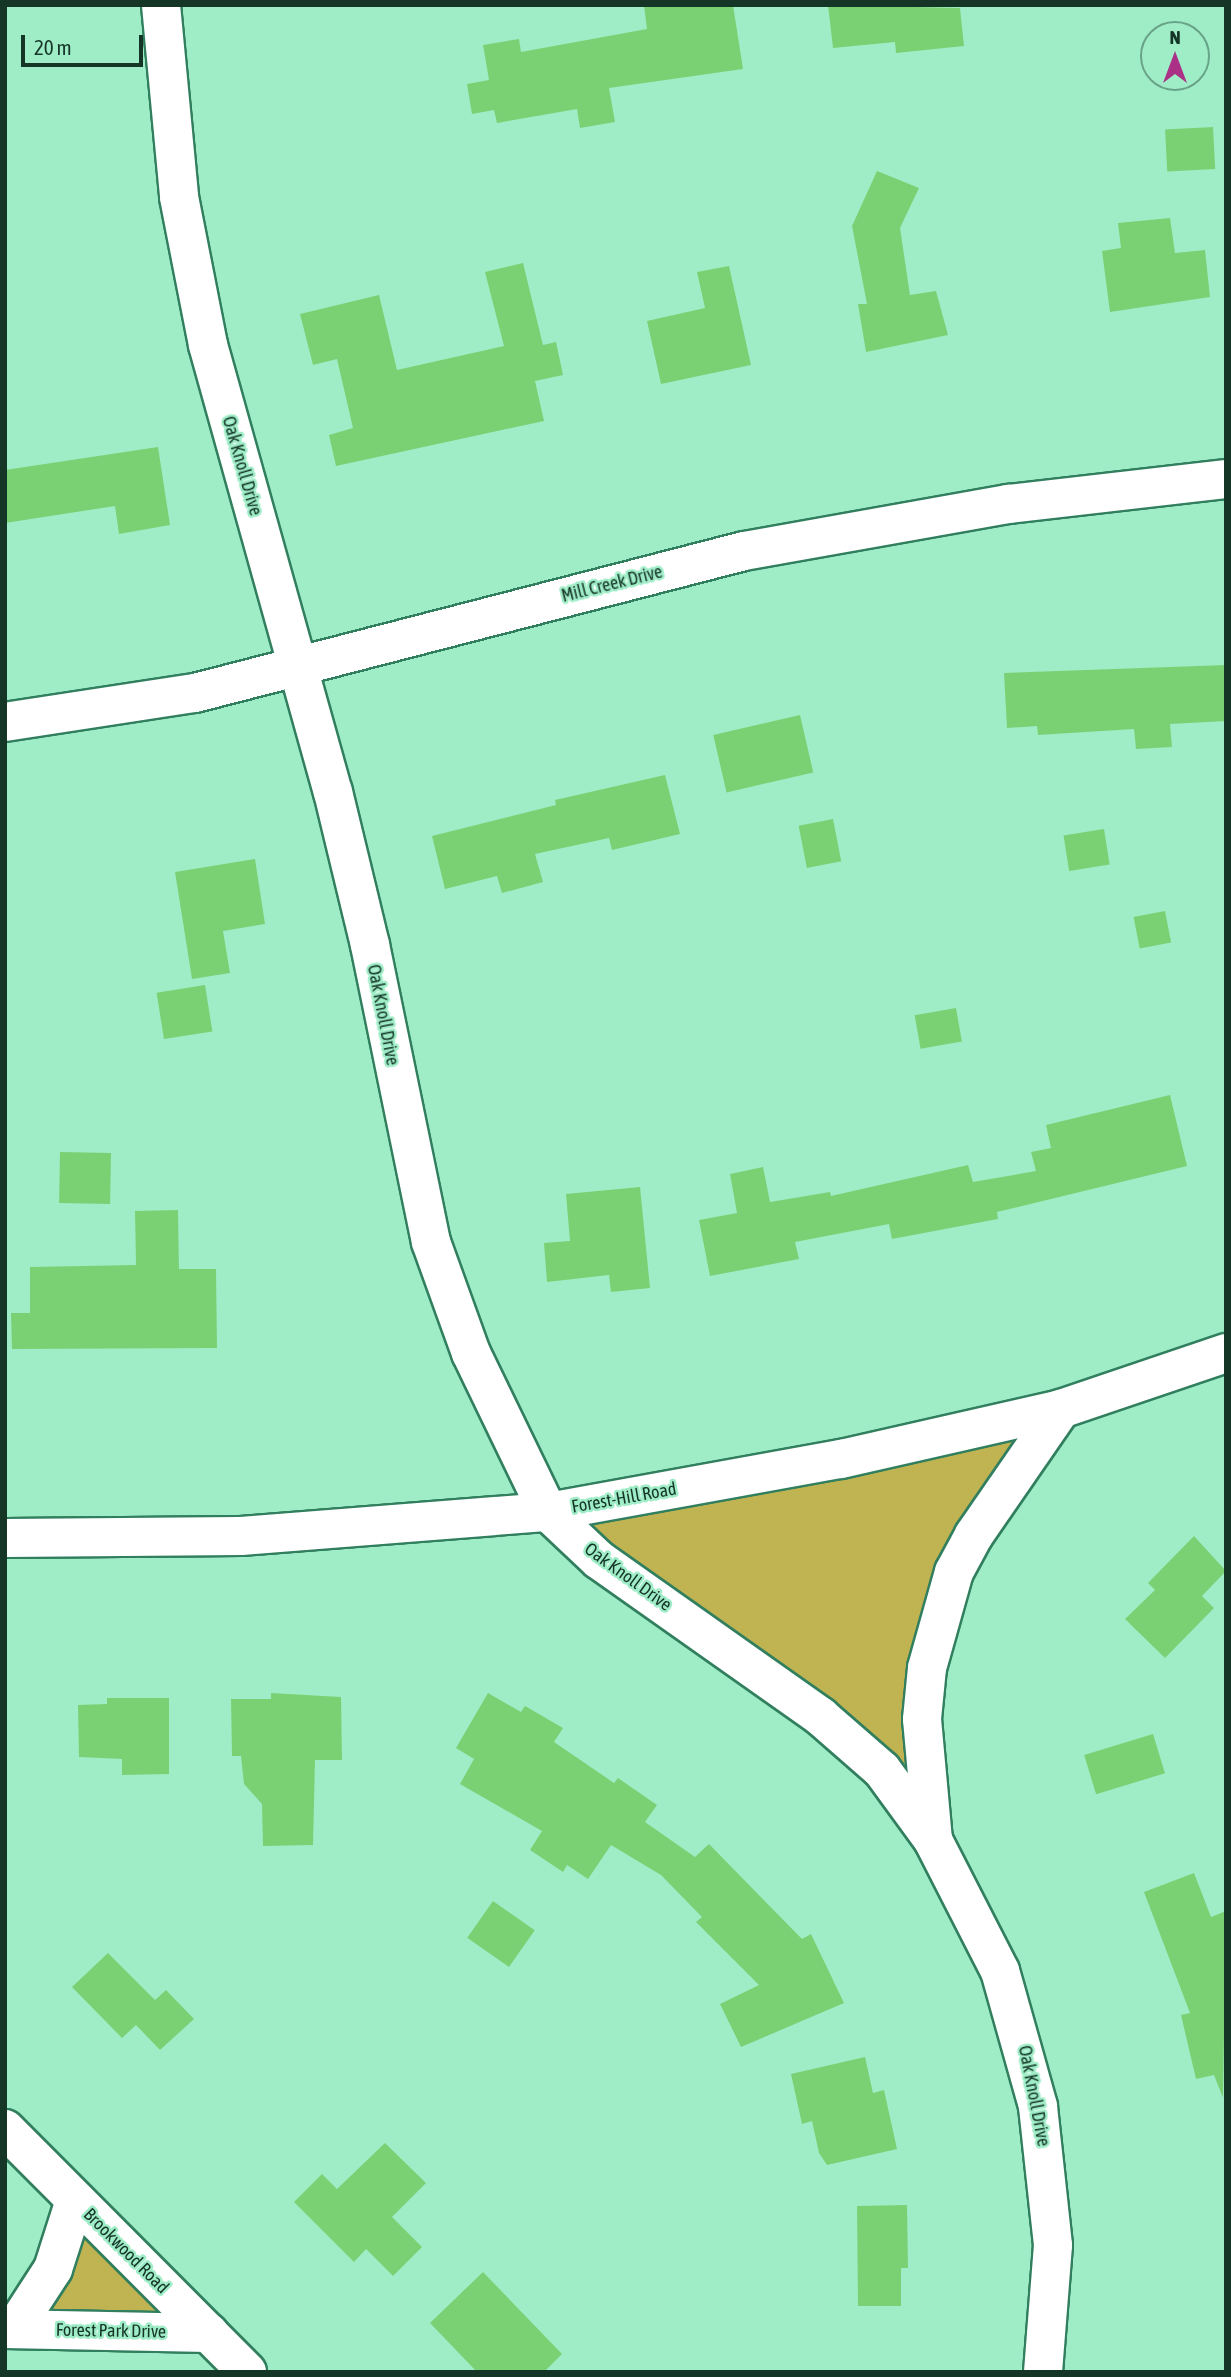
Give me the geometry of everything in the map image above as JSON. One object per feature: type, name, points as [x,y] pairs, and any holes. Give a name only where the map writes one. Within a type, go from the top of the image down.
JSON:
[{"type":"street","name":"Oak Knoll Drive","points":[[161,5],[179,197],[208,345],[298,667],[370,945],[431,1242],[471,1353],[548,1512],[599,1560],[820,1716],[882,1770],[933,1840],[1000,1971],[1038,2106],[1053,2245],[1043,2372]]},
{"type":"street","name":"Mill Creek Drive","points":[[5,722],[195,693],[744,551],[1009,504],[1226,479]]},
{"type":"street","name":"Forest-Hill Road","points":[[5,1538],[241,1536],[548,1512],[841,1459],[1060,1409],[1226,1353]]},
{"type":"street","name":"Oak Knoll Drive","points":[[933,1840],[922,1719],[938,1619],[954,1572],[974,1535],[1060,1409]]},
{"type":"street","name":"Brookwood Road","points":[[5,2129],[247,2372]]},
{"type":"street","name":"Forest Park Drive","points":[[9,2329],[53,2269],[75,2200]]},
{"type":"street","name":"Forest Park Drive","points":[[9,2329],[209,2333]]},
{"type":"shaded area","points":[[1061,1409],[938,1619],[933,1840],[882,1770],[548,1512]]},
{"type":"shaded area","points":[[75,2200],[209,2333],[14,2329]]},
{"type":"building","points":[[644,5],[733,5],[743,69],[609,88],[615,122],[580,128],[577,109],[497,123],[494,110],[472,114],[467,84],[489,80],[483,45],[519,39],[521,52],[647,29]]},
{"type":"building","points":[[828,5],[960,8],[964,46],[896,53],[895,42],[833,48]]},
{"type":"building","points":[[1213,127],[1215,169],[1167,171],[1165,130]]},
{"type":"building","points":[[877,171],[919,188],[900,228],[910,295],[936,291],[948,335],[866,352],[858,304],[867,304],[852,226]]},
{"type":"building","points":[[1170,218],[1175,253],[1205,250],[1210,297],[1110,312],[1102,251],[1121,248],[1118,223]]},
{"type":"building","points":[[523,263],[543,345],[556,342],[563,375],[535,381],[544,421],[336,466],[329,435],[353,428],[337,359],[313,365],[300,314],[379,295],[397,370],[504,346],[485,272]]},
{"type":"building","points":[[729,266],[751,365],[661,384],[647,321],[705,308],[697,272]]},
{"type":"building","points":[[158,447],[170,525],[119,534],[115,506],[5,523],[5,470]]},
{"type":"building","points":[[1226,665],[1226,721],[1170,724],[1172,747],[1136,749],[1134,729],[1038,735],[1037,726],[1007,728],[1004,673]]},
{"type":"building","points":[[800,715],[813,772],[727,793],[713,735]]},
{"type":"building","points":[[665,775],[680,834],[612,850],[609,838],[535,854],[543,882],[502,893],[497,876],[445,889],[432,836],[556,805],[555,800]]},
{"type":"building","points":[[833,819],[841,861],[807,868],[799,826]]},
{"type":"building","points":[[1104,829],[1110,865],[1069,871],[1064,835]]},
{"type":"building","points":[[255,859],[265,924],[223,931],[230,973],[192,979],[175,872]]},
{"type":"building","points":[[1165,911],[1171,942],[1140,949],[1134,917]]},
{"type":"building","points":[[205,985],[212,1031],[164,1039],[157,993]]},
{"type":"building","points":[[956,1008],[962,1041],[921,1049],[915,1015]]},
{"type":"building","points":[[1170,1095],[1187,1166],[997,1212],[998,1219],[892,1239],[889,1224],[795,1242],[799,1259],[710,1276],[699,1220],[737,1213],[730,1174],[763,1167],[770,1202],[830,1192],[831,1196],[968,1165],[973,1182],[1036,1171],[1031,1152],[1051,1148],[1046,1125]]},
{"type":"building","points":[[60,1152],[111,1153],[110,1204],[59,1203]]},
{"type":"building","points":[[640,1187],[650,1288],[611,1292],[609,1275],[547,1282],[544,1243],[570,1241],[566,1194]]},
{"type":"building","points":[[178,1210],[179,1269],[216,1269],[217,1348],[12,1349],[11,1313],[30,1313],[30,1267],[136,1265],[135,1211]]},
{"type":"building","points":[[1194,1536],[1226,1571],[1202,1596],[1214,1608],[1165,1658],[1125,1619],[1155,1590],[1148,1583]]},
{"type":"building","points":[[271,1693],[341,1697],[342,1760],[315,1760],[313,1845],[263,1846],[262,1804],[244,1784],[241,1756],[232,1756],[231,1699],[271,1699]]},
{"type":"building","points":[[488,1693],[521,1712],[525,1706],[563,1728],[554,1742],[614,1783],[618,1778],[657,1805],[645,1822],[695,1857],[709,1844],[802,1939],[811,1934],[844,2003],[741,2047],[720,2004],[759,1985],[696,1922],[702,1917],[661,1875],[611,1845],[588,1879],[567,1865],[563,1872],[530,1850],[542,1831],[460,1784],[474,1759],[456,1748]]},
{"type":"building","points":[[107,1698],[169,1698],[169,1774],[122,1775],[122,1759],[79,1757],[78,1705],[107,1704]]},
{"type":"building","points":[[1153,1734],[1165,1773],[1096,1794],[1084,1755]]},
{"type":"building","points":[[1194,1873],[1211,1917],[1226,1911],[1223,2098],[1214,2075],[1196,2079],[1181,2015],[1190,2013],[1144,1892]]},
{"type":"building","points":[[493,1901],[535,1930],[509,1967],[467,1938]]},
{"type":"building","points":[[108,1953],[155,2000],[166,1990],[194,2019],[160,2050],[136,2025],[122,2038],[72,1987]]},
{"type":"building","points":[[865,2057],[873,2093],[884,2090],[897,2149],[827,2165],[819,2153],[812,2121],[802,2124],[791,2074]]},
{"type":"building","points":[[385,2143],[426,2183],[392,2217],[422,2247],[393,2276],[366,2249],[354,2262],[294,2202],[322,2174],[337,2189]]},
{"type":"building","points":[[907,2205],[908,2268],[901,2268],[901,2306],[858,2306],[857,2206]]},
{"type":"building","points":[[483,2272],[562,2354],[544,2372],[477,2372],[430,2323]]}]
